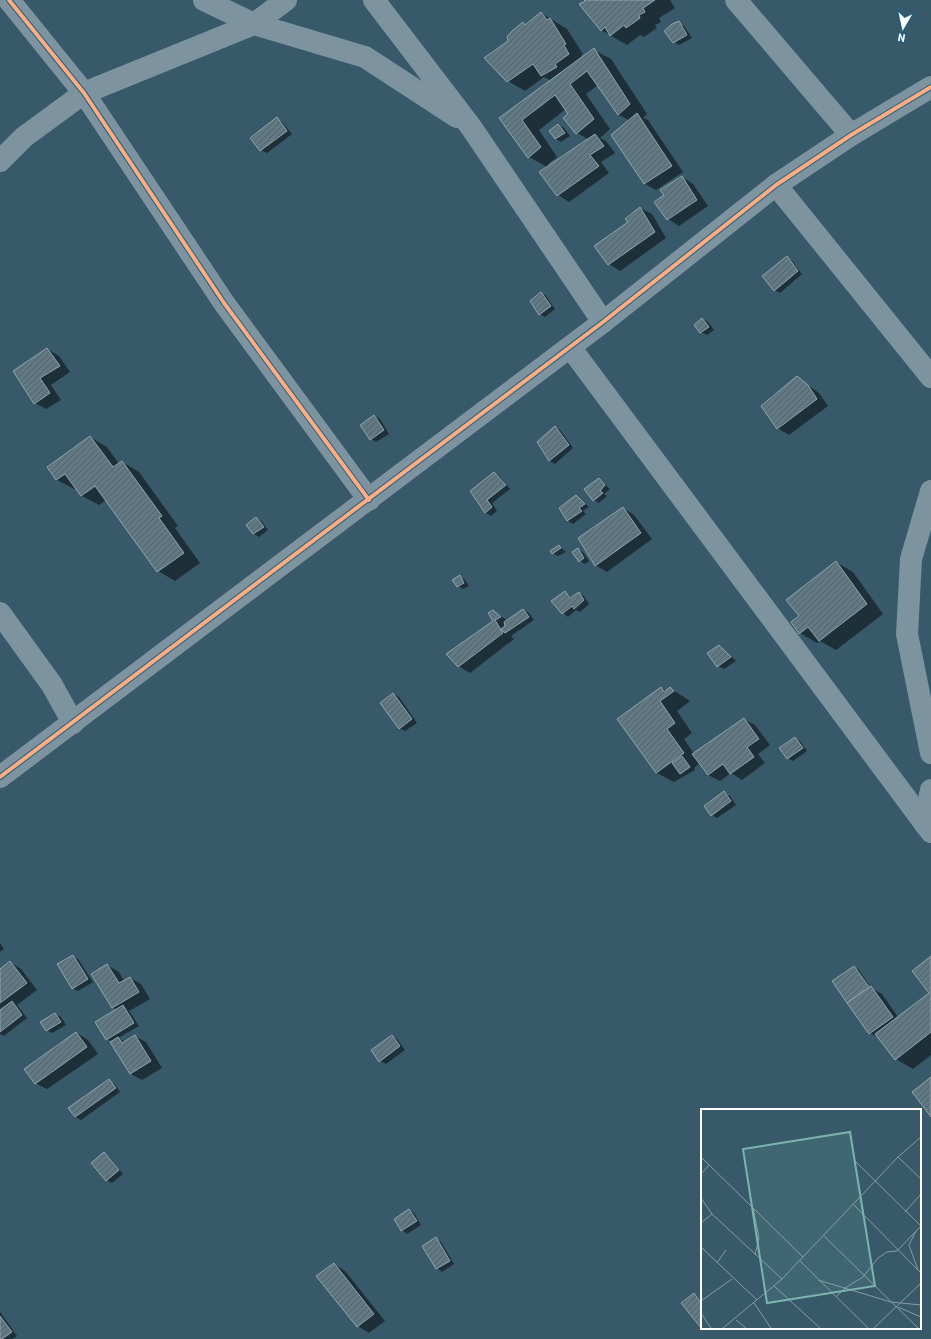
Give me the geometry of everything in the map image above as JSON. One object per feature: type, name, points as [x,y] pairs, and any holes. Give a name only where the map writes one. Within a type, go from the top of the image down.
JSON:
[{"type":"street","points":[[9,0],[84,93],[224,303],[369,500]]},
{"type":"street","points":[[204,0],[254,24],[365,58],[471,127]]},
{"type":"street","points":[[0,161],[24,137],[84,93],[254,24],[286,0]]},
{"type":"street","points":[[374,0],[471,127],[603,322]]},
{"type":"street","points":[[736,0],[852,135]]},
{"type":"street","points":[[0,777],[603,322],[776,185],[852,135],[931,88]]},
{"type":"street","points":[[776,185],[931,377]]},
{"type":"street","points":[[570,346],[928,828]]},
{"type":"street","points":[[931,491],[912,558],[907,634],[931,753]]},
{"type":"street","points":[[0,613],[52,685],[73,723]]},
{"type":"street","points":[[928,828],[931,790]]},
{"type":"building","points":[[584,0],[655,0],[643,8],[645,12],[639,15],[640,18],[626,28],[624,25],[610,36],[605,27],[601,31],[579,4],[586,1]]},
{"type":"building","points":[[541,12],[547,20],[550,18],[566,44],[564,45],[569,54],[555,64],[557,67],[541,76],[533,64],[507,82],[484,58],[508,41],[507,37],[523,22],[525,25]]},
{"type":"building","points":[[679,21],[687,35],[673,43],[664,31],[672,24]]},
{"type":"building","points":[[594,48],[630,104],[618,115],[587,71],[570,84],[594,119],[576,134],[563,118],[568,114],[555,95],[522,120],[541,147],[528,158],[499,118]]},
{"type":"building","points":[[637,113],[672,166],[644,184],[611,135]]},
{"type":"building","points":[[277,117],[287,131],[260,151],[250,138]]},
{"type":"building","points":[[558,124],[565,133],[555,139],[549,131]]},
{"type":"building","points":[[595,134],[604,146],[590,155],[599,166],[557,196],[539,172]]},
{"type":"building","points":[[682,176],[697,200],[667,220],[654,202],[664,195],[660,190]]},
{"type":"building","points":[[640,207],[655,232],[608,265],[594,246],[628,222],[625,219]]},
{"type":"building","points":[[787,256],[798,271],[774,291],[762,276]]},
{"type":"building","points":[[541,292],[551,306],[539,315],[530,301]]},
{"type":"building","points":[[702,318],[709,327],[700,333],[694,325]]},
{"type":"building","points":[[47,348],[60,366],[40,378],[50,393],[34,404],[13,371]]},
{"type":"building","points":[[797,376],[808,385],[817,399],[777,429],[761,406]]},
{"type":"building","points":[[374,415],[384,430],[370,440],[360,425]]},
{"type":"building","points":[[555,426],[569,445],[549,461],[537,442]]},
{"type":"building","points":[[90,436],[113,467],[122,461],[162,516],[159,518],[184,553],[157,572],[95,486],[81,496],[65,474],[56,480],[47,467]]},
{"type":"building","points":[[494,472],[506,485],[487,500],[492,507],[485,513],[470,491]]},
{"type":"building","points":[[599,478],[605,485],[600,491],[603,493],[593,501],[584,489]]},
{"type":"building","points":[[576,495],[585,504],[579,508],[582,511],[567,521],[559,508]]},
{"type":"building","points":[[623,507],[641,533],[595,566],[578,538]]},
{"type":"building","points":[[256,517],[264,527],[253,534],[246,525]]},
{"type":"building","points":[[559,545],[561,548],[552,554],[550,551]]},
{"type":"building","points":[[578,548],[584,558],[579,562],[572,552]]},
{"type":"building","points":[[836,561],[867,604],[819,641],[808,627],[799,634],[791,622],[799,616],[786,600]]},
{"type":"building","points":[[460,575],[464,583],[457,587],[452,580]]},
{"type":"building","points":[[565,591],[570,598],[579,592],[584,600],[574,609],[572,606],[562,614],[551,601]]},
{"type":"building","points":[[523,609],[529,617],[505,633],[501,629],[505,626],[504,622]]},
{"type":"building","points":[[493,610],[501,617],[495,620],[503,633],[458,667],[446,654],[493,621],[488,613]]},
{"type":"building","points":[[719,645],[731,657],[717,667],[707,653]]},
{"type":"building","points":[[661,687],[664,692],[670,687],[674,691],[660,701],[675,723],[667,729],[684,753],[656,773],[617,719]]},
{"type":"building","points":[[393,693],[412,719],[399,729],[380,703]]},
{"type":"building","points":[[744,718],[759,739],[747,747],[754,757],[730,774],[723,764],[708,775],[692,754]]},
{"type":"building","points":[[795,737],[803,748],[787,759],[779,748]]},
{"type":"building","points":[[682,756],[690,767],[680,774],[672,763]]},
{"type":"building","points":[[724,791],[731,801],[711,816],[704,806]]},
{"type":"building","points":[[73,955],[88,979],[72,989],[57,964]]},
{"type":"building","points":[[931,956],[931,1032],[895,1060],[875,1034],[929,993],[912,971]]},
{"type":"building","points":[[10,961],[27,983],[0,1003],[0,969]]},
{"type":"building","points":[[107,964],[119,983],[130,977],[139,992],[112,1008],[91,974]]},
{"type":"building","points":[[854,966],[869,987],[847,1003],[832,981]]},
{"type":"building","points":[[871,986],[893,1017],[869,1034],[847,1003]]},
{"type":"building","points":[[12,1001],[22,1015],[0,1032],[0,1010]]},
{"type":"building","points":[[123,1005],[134,1023],[106,1040],[95,1022]]},
{"type":"building","points":[[55,1013],[61,1022],[46,1031],[40,1022]]},
{"type":"building","points":[[76,1032],[87,1047],[35,1084],[24,1069]]},
{"type":"building","points":[[135,1035],[151,1061],[130,1074],[110,1042],[118,1037],[122,1043]]},
{"type":"building","points":[[392,1035],[400,1046],[379,1062],[371,1050]]},
{"type":"building","points":[[931,1077],[931,1117],[912,1092]]},
{"type":"building","points":[[109,1079],[116,1088],[75,1117],[68,1108]]},
{"type":"building","points":[[104,1152],[119,1170],[106,1181],[91,1163]]},
{"type":"building","points":[[409,1209],[417,1221],[401,1231],[394,1219]]},
{"type":"building","points":[[436,1237],[450,1261],[436,1269],[422,1246]]},
{"type":"building","points":[[334,1263],[374,1314],[357,1327],[316,1276]]},
{"type":"building","points":[[694,1293],[701,1303],[701,1328],[681,1303]]},
{"type":"building","points":[[0,1316],[12,1332],[2,1339],[0,1339]]},
{"type":"cycle path","points":[[9,0],[84,93],[224,303],[369,500]]},
{"type":"cycle path","points":[[0,777],[603,322],[776,185],[851,135],[931,87]]}]
